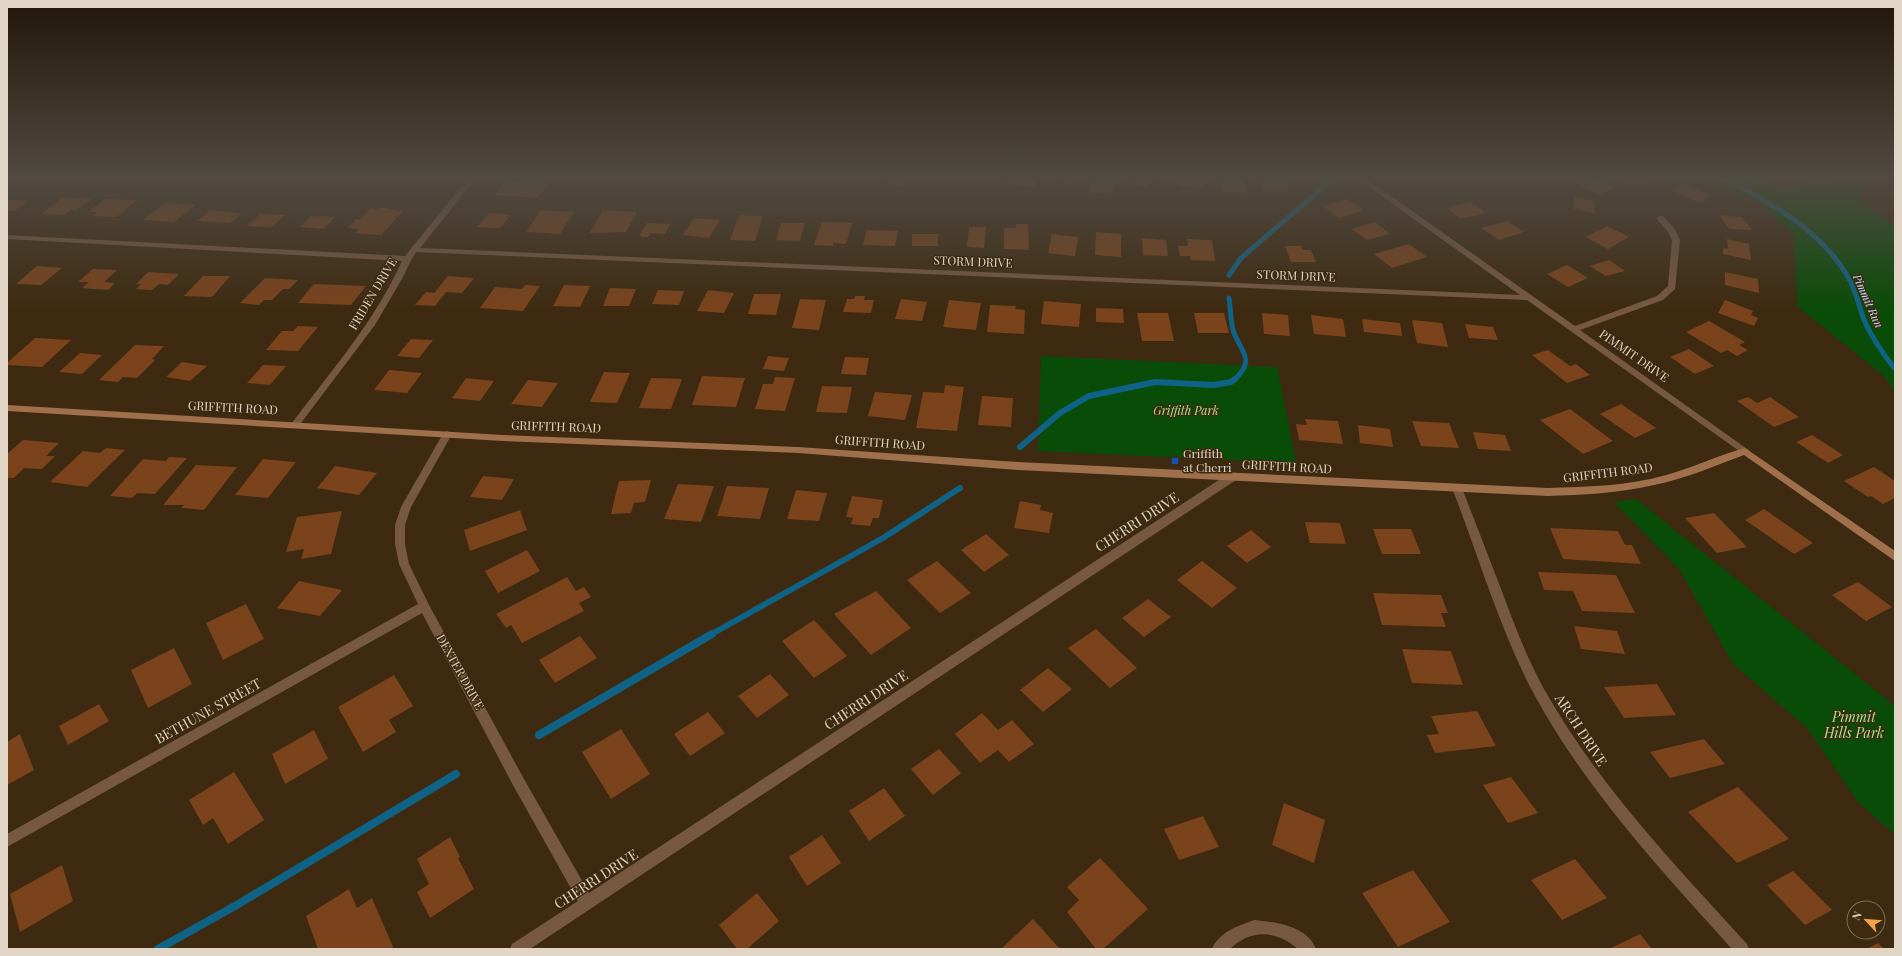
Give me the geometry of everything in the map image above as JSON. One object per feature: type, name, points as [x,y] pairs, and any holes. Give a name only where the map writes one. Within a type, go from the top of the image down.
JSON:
[{"type":"street","name":"FRIDEN DRIVE","points":[[294,425],[372,323],[399,277],[407,259],[437,222]]},
{"type":"street","name":"PIMMIT DRIVE","points":[[1422,222],[1895,557]]},
{"type":"street","points":[[1574,329],[1660,298],[1668,292],[1672,287],[1676,240],[1672,231],[1663,222]]},
{"type":"street","points":[[7,237],[407,259]]},
{"type":"street","name":"STORM DRIVE","points":[[414,250],[1530,298]]},
{"type":"street","name":"GRIFFITH ROAD","points":[[7,408],[447,434],[709,445],[1018,466],[1457,488],[1569,491],[1630,486],[1653,482],[1691,471],[1745,450]]},
{"type":"street","name":"DEXTER DRIVE","points":[[447,434],[406,507],[400,524],[400,544],[404,564],[424,606],[519,783],[587,903]]},
{"type":"street","name":"CHERRI DRIVE","points":[[517,949],[1232,477]]},
{"type":"street","name":"ARCH DRIVE","points":[[1457,488],[1520,653],[1561,730],[1587,769],[1617,808],[1742,949]]},
{"type":"street","name":"BETHUNE STREET","points":[[7,841],[424,606]]},
{"type":"street","points":[[1219,949],[1234,935],[1254,927],[1278,929],[1294,936],[1309,949]]},
{"type":"green space","points":[[1780,222],[1888,222],[1895,226],[1895,391],[1884,376],[1797,306],[1794,234]]},
{"type":"green space","name":"Griffith Park","points":[[1041,356],[1277,367],[1296,463],[1038,451]]},
{"type":"green space","name":"Pimmit Hills Park","points":[[1636,499],[1895,706],[1895,835],[1858,802],[1807,728],[1733,664],[1679,569],[1614,502]]},
{"type":"building","points":[[207,222],[232,222],[230,223]]},
{"type":"building","points":[[252,222],[278,222],[272,227],[247,226]]},
{"type":"building","points":[[305,222],[331,222],[324,229],[300,227]]},
{"type":"building","points":[[353,222],[393,222],[381,235],[355,233],[359,229],[347,228]]},
{"type":"building","points":[[482,222],[505,222],[500,228],[477,227]]},
{"type":"building","points":[[533,222],[568,222],[560,234],[526,232]]},
{"type":"building","points":[[596,222],[632,222],[626,232],[590,233]]},
{"type":"building","points":[[692,222],[719,222],[709,238],[683,235]]},
{"type":"building","points":[[737,222],[761,222],[755,241],[730,240]]},
{"type":"building","points":[[822,222],[852,223],[846,244],[833,243],[833,246],[814,245]]},
{"type":"building","points":[[1375,222],[1390,234],[1367,240],[1352,229]]},
{"type":"building","points":[[1508,222],[1524,232],[1499,240],[1481,228]]},
{"type":"building","points":[[1724,222],[1746,222],[1752,230],[1729,229]]},
{"type":"building","points":[[647,223],[670,224],[665,234],[650,233],[648,237],[639,236]]},
{"type":"building","points":[[781,223],[805,223],[800,241],[776,240]]},
{"type":"building","points":[[1016,224],[1028,224],[1029,250],[1004,249],[1004,228],[1016,228]]},
{"type":"building","points":[[1607,226],[1629,237],[1608,249],[1586,237]]},
{"type":"building","points":[[969,227],[986,227],[984,248],[967,247]]},
{"type":"building","points":[[867,230],[898,231],[895,246],[863,245]]},
{"type":"building","points":[[1096,232],[1121,234],[1121,257],[1095,255]]},
{"type":"building","points":[[912,234],[938,234],[938,246],[912,246]]},
{"type":"building","points":[[1052,234],[1078,237],[1075,256],[1048,253]]},
{"type":"building","points":[[1142,238],[1166,240],[1168,256],[1143,255]]},
{"type":"building","points":[[1187,239],[1212,240],[1215,261],[1191,260],[1190,256],[1180,256],[1178,246],[1188,246]]},
{"type":"building","points":[[1727,239],[1749,244],[1751,260],[1723,254],[1723,248],[1728,249]]},
{"type":"building","points":[[1409,244],[1427,257],[1392,268],[1374,254]]},
{"type":"building","points":[[1285,246],[1301,246],[1303,250],[1311,250],[1316,262],[1291,262]]},
{"type":"building","points":[[1609,260],[1625,271],[1606,276],[1590,266]]},
{"type":"building","points":[[1567,265],[1588,278],[1568,287],[1547,274]]},
{"type":"building","points":[[37,266],[62,268],[41,285],[16,284]]},
{"type":"building","points":[[93,269],[117,270],[104,282],[115,283],[108,290],[82,288],[89,282],[78,282]]},
{"type":"building","points":[[148,272],[179,274],[168,285],[159,284],[152,290],[136,289],[141,284],[136,284]]},
{"type":"building","points":[[1725,272],[1758,279],[1759,293],[1725,285]]},
{"type":"building","points":[[203,276],[230,276],[212,297],[184,296]]},
{"type":"building","points":[[448,276],[474,278],[462,293],[446,292],[435,306],[415,305],[426,292],[434,293]]},
{"type":"building","points":[[265,278],[298,280],[289,289],[283,289],[272,300],[264,300],[259,305],[240,303]]},
{"type":"building","points":[[314,284],[366,286],[351,305],[298,303]]},
{"type":"building","points":[[525,285],[540,286],[523,311],[480,308],[495,287],[522,289]]},
{"type":"building","points":[[564,285],[590,286],[580,307],[553,306]]},
{"type":"building","points":[[610,288],[636,289],[629,306],[603,306]]},
{"type":"building","points":[[658,290],[684,291],[679,305],[652,304]]},
{"type":"building","points":[[708,290],[734,293],[724,313],[697,311]]},
{"type":"building","points":[[754,294],[781,294],[776,315],[748,314]]},
{"type":"building","points":[[855,296],[865,296],[864,300],[874,300],[871,313],[843,312],[847,299],[854,299]]},
{"type":"building","points":[[800,299],[826,300],[819,330],[792,328]]},
{"type":"building","points":[[901,299],[927,302],[922,321],[895,319]]},
{"type":"building","points":[[949,300],[981,303],[976,330],[943,327]]},
{"type":"building","points":[[1725,300],[1753,311],[1751,315],[1758,318],[1754,326],[1718,313]]},
{"type":"building","points":[[1044,301],[1081,304],[1079,327],[1041,324]]},
{"type":"building","points":[[990,305],[1016,306],[1015,309],[1025,310],[1024,334],[987,332]]},
{"type":"building","points":[[1096,308],[1123,309],[1124,323],[1096,322]]},
{"type":"building","points":[[1137,313],[1168,313],[1174,341],[1142,341]]},
{"type":"building","points":[[1194,313],[1224,313],[1229,333],[1198,333]]},
{"type":"building","points":[[1262,313],[1288,315],[1290,336],[1264,334]]},
{"type":"building","points":[[1311,315],[1343,319],[1346,337],[1314,334]]},
{"type":"building","points":[[1362,319],[1400,323],[1402,336],[1364,332]]},
{"type":"building","points":[[1412,320],[1442,323],[1448,347],[1417,343]]},
{"type":"building","points":[[1709,321],[1745,342],[1739,345],[1748,350],[1737,356],[1727,350],[1721,353],[1686,332]]},
{"type":"building","points":[[1465,324],[1493,327],[1498,340],[1469,338]]},
{"type":"building","points":[[298,326],[318,327],[298,351],[266,350],[282,331],[293,331]]},
{"type":"building","points":[[35,338],[71,340],[42,367],[7,365],[7,363]]},
{"type":"building","points":[[411,339],[433,340],[419,358],[397,356]]},
{"type":"building","points":[[135,345],[164,346],[152,359],[155,360],[137,378],[123,377],[118,382],[99,380]]},
{"type":"building","points":[[1689,349],[1714,366],[1695,374],[1670,357]]},
{"type":"building","points":[[1548,350],[1570,366],[1576,364],[1590,375],[1567,383],[1532,355]]},
{"type":"building","points":[[80,353],[102,355],[82,374],[59,372]]},
{"type":"building","points":[[768,356],[789,358],[784,371],[763,369]]},
{"type":"building","points":[[845,357],[869,358],[866,375],[841,374]]},
{"type":"building","points":[[182,362],[207,366],[190,381],[166,377]]},
{"type":"building","points":[[263,365],[286,366],[270,385],[247,383]]},
{"type":"building","points":[[389,370],[422,373],[407,393],[374,390]]},
{"type":"building","points":[[604,372],[630,373],[617,403],[590,402]]},
{"type":"building","points":[[702,376],[745,378],[736,407],[692,405]]},
{"type":"building","points":[[775,377],[795,378],[785,411],[755,409],[763,384],[773,384]]},
{"type":"building","points":[[466,378],[494,381],[480,401],[452,398]]},
{"type":"building","points":[[651,378],[682,379],[671,409],[639,408]]},
{"type":"building","points":[[528,380],[558,383],[542,407],[511,404]]},
{"type":"building","points":[[945,385],[964,387],[957,431],[916,428],[923,392],[944,393]]},
{"type":"building","points":[[822,386],[852,387],[847,413],[816,412]]},
{"type":"building","points":[[875,392],[912,395],[905,420],[868,416]]},
{"type":"building","points":[[982,396],[1013,398],[1011,427],[978,425]]},
{"type":"building","points":[[1748,397],[1757,403],[1770,397],[1799,417],[1774,427],[1737,401]]},
{"type":"building","points":[[1621,404],[1656,428],[1635,438],[1600,414]]},
{"type":"building","points":[[1570,409],[1613,441],[1583,454],[1540,420]]},
{"type":"building","points":[[1305,419],[1338,421],[1343,444],[1299,440],[1296,424],[1307,425]]},
{"type":"building","points":[[1412,421],[1449,423],[1459,448],[1421,446]]},
{"type":"building","points":[[1358,425],[1390,429],[1393,447],[1360,443]]},
{"type":"building","points":[[1473,432],[1505,435],[1511,451],[1478,449]]},
{"type":"building","points":[[1812,435],[1843,455],[1828,463],[1796,442]]},
{"type":"building","points":[[23,440],[59,443],[46,456],[55,456],[42,469],[24,468],[14,478],[7,478],[7,454]]},
{"type":"building","points":[[106,448],[125,450],[87,487],[50,482],[83,451],[100,453]]},
{"type":"building","points":[[169,457],[187,458],[155,494],[137,493],[132,498],[110,496],[143,459],[166,461]]},
{"type":"building","points":[[263,459],[296,462],[268,498],[235,495]]},
{"type":"building","points":[[196,465],[237,467],[204,510],[181,508],[184,505],[163,505]]},
{"type":"building","points":[[335,466],[377,473],[359,495],[317,488]]},
{"type":"building","points":[[1874,467],[1895,481],[1895,498],[1883,504],[1871,496],[1868,497],[1844,481]]},
{"type":"building","points":[[483,476],[514,479],[502,500],[470,497]]},
{"type":"building","points":[[651,480],[645,502],[634,503],[631,513],[611,514],[619,481]]},
{"type":"building","points":[[678,484],[714,486],[701,522],[664,519]]},
{"type":"building","points":[[727,486],[769,488],[760,519],[717,516]]},
{"type":"building","points":[[796,490],[827,493],[819,521],[787,519]]},
{"type":"building","points":[[852,496],[883,500],[879,518],[873,518],[870,526],[851,524],[853,518],[846,517]]},
{"type":"building","points":[[1020,501],[1041,505],[1040,510],[1053,513],[1049,533],[1014,528]]},
{"type":"building","points":[[1764,509],[1813,543],[1794,554],[1745,520]]},
{"type":"building","points":[[520,510],[527,530],[470,551],[464,530]]},
{"type":"building","points":[[342,511],[331,554],[301,559],[304,549],[286,552],[297,517]]},
{"type":"building","points":[[1714,513],[1747,547],[1717,553],[1685,518]]},
{"type":"building","points":[[1305,522],[1340,523],[1346,544],[1310,543]]},
{"type":"building","points":[[1550,528],[1618,531],[1625,545],[1632,545],[1641,564],[1563,559]]},
{"type":"building","points":[[1373,529],[1411,529],[1421,554],[1382,554]]},
{"type":"building","points":[[1251,530],[1271,547],[1247,563],[1227,546]]},
{"type":"building","points":[[986,534],[1009,555],[984,572],[961,550]]},
{"type":"building","points":[[527,550],[540,571],[498,593],[485,571]]},
{"type":"building","points":[[937,561],[971,593],[940,613],[907,580]]},
{"type":"building","points":[[1202,561],[1237,588],[1212,608],[1177,580]]},
{"type":"building","points":[[1538,572],[1616,575],[1635,613],[1582,611],[1573,591],[1544,590]]},
{"type":"building","points":[[567,577],[576,591],[584,587],[591,597],[579,603],[584,611],[522,643],[511,625],[506,628],[496,614]]},
{"type":"building","points":[[299,581],[342,590],[320,616],[277,608]]},
{"type":"building","points":[[1858,582],[1892,607],[1866,621],[1832,595]]},
{"type":"building","points":[[876,591],[911,628],[871,655],[834,614]]},
{"type":"building","points":[[1373,593],[1441,595],[1448,613],[1441,613],[1446,627],[1382,625]]},
{"type":"building","points":[[1148,599],[1171,617],[1144,637],[1122,618]]},
{"type":"building","points":[[246,604],[264,639],[223,660],[206,623]]},
{"type":"building","points":[[814,620],[847,656],[814,678],[782,641]]},
{"type":"building","points":[[1574,626],[1617,631],[1625,654],[1581,649]]},
{"type":"building","points":[[1096,629],[1137,668],[1110,688],[1068,648]]},
{"type":"building","points":[[580,636],[597,658],[555,683],[539,660]]},
{"type":"building","points":[[174,648],[192,684],[148,708],[131,670]]},
{"type":"building","points":[[1402,649],[1451,651],[1463,685],[1412,683]]},
{"type":"building","points":[[1048,668],[1072,689],[1043,712],[1020,690]]},
{"type":"building","points":[[770,674],[789,695],[757,718],[738,696]]},
{"type":"building","points":[[394,675],[413,706],[389,720],[396,732],[363,752],[338,707]]},
{"type":"building","points":[[1657,684],[1676,715],[1624,718],[1604,687]]},
{"type":"building","points":[[99,704],[109,721],[68,745],[59,726]]},
{"type":"building","points":[[1477,711],[1496,746],[1435,753],[1427,735],[1439,734],[1431,716]]},
{"type":"building","points":[[708,712],[725,733],[690,756],[674,734]]},
{"type":"building","points":[[982,713],[998,730],[1012,720],[1034,744],[1009,762],[998,750],[980,763],[955,734]]},
{"type":"building","points":[[621,729],[650,774],[611,799],[582,752]]},
{"type":"building","points":[[314,730],[328,759],[285,784],[272,754]]},
{"type":"building","points":[[20,734],[34,770],[7,785],[7,742]]},
{"type":"building","points":[[1704,739],[1725,764],[1670,778],[1650,752]]},
{"type":"building","points":[[939,749],[961,773],[933,795],[911,769]]},
{"type":"building","points":[[234,772],[264,820],[228,844],[213,818],[203,825],[189,800]]},
{"type":"building","points":[[1511,777],[1538,813],[1508,823],[1483,785]]},
{"type":"building","points":[[1738,787],[1789,839],[1737,863],[1688,812]]},
{"type":"building","points":[[884,788],[905,816],[869,841],[849,811]]},
{"type":"building","points":[[1284,803],[1325,820],[1314,863],[1272,845]]},
{"type":"building","points":[[1203,816],[1219,847],[1179,860],[1164,829]]},
{"type":"building","points":[[822,835],[841,863],[807,886],[789,857]]},
{"type":"building","points":[[450,837],[460,857],[458,858],[474,889],[430,918],[417,892],[429,884],[417,859]]},
{"type":"building","points":[[1100,858],[1148,909],[1103,949],[1096,949],[1067,912],[1079,900],[1067,887]]},
{"type":"building","points":[[1575,859],[1607,898],[1562,920],[1531,880]]},
{"type":"building","points":[[62,865],[73,901],[20,932],[10,894]]},
{"type":"building","points":[[1413,870],[1450,922],[1398,947],[1362,893]]},
{"type":"building","points":[[1793,871],[1832,910],[1805,925],[1767,885]]},
{"type":"building","points":[[349,889],[357,908],[372,898],[393,947],[390,949],[318,949],[306,916]]},
{"type":"building","points":[[757,893],[779,921],[747,949],[737,949],[719,925]]},
{"type":"building","points":[[1033,919],[1060,949],[1001,949]]},
{"type":"building","points":[[1640,934],[1652,949],[1609,949]]},
{"type":"building","points":[[1878,943],[1884,949],[1867,949]]},
{"type":"waterway","points":[[1229,275],[1241,258],[1283,222]]},
{"type":"waterway","name":"Pimmit Run","points":[[1796,222],[1823,245],[1837,260],[1851,282],[1867,327],[1878,346],[1895,369]]},
{"type":"waterway","points":[[1229,298],[1234,333],[1243,351],[1246,362],[1241,373],[1235,379]]},
{"type":"waterway","points":[[1020,447],[1060,413],[1089,396],[1155,382],[1214,385],[1231,382],[1235,379]]},
{"type":"waterway","points":[[710,635],[883,538],[960,488]]},
{"type":"waterway","points":[[539,735],[712,634]]},
{"type":"waterway","points":[[158,949],[235,906],[456,774]]},
{"type":"place","name":"Griffith at Cherri","points":[[1175,461]]}]
